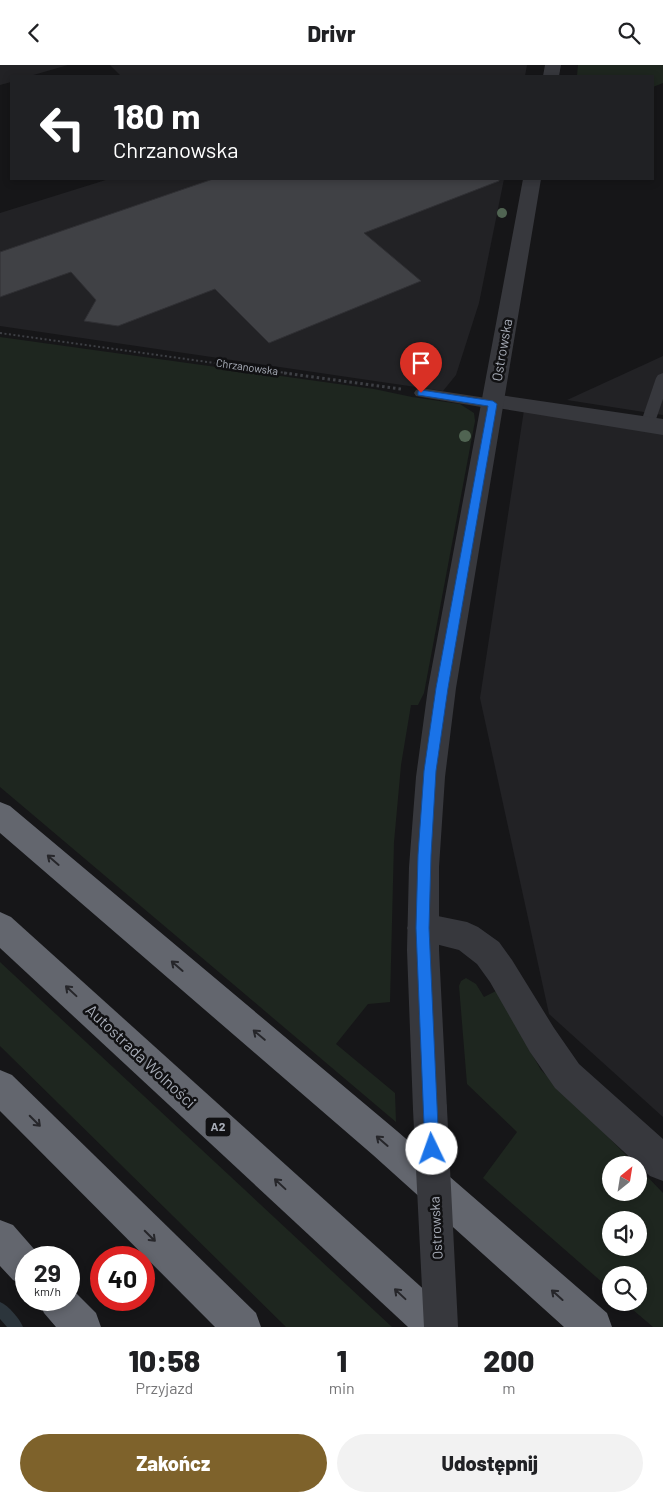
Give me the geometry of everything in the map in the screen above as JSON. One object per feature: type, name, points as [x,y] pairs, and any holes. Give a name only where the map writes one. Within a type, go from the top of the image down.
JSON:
[{"type":"highway","points":[[0,815],[392,1150],[593,1327]]},
{"type":"highway","name":"Autostrada Wolności","points":[[0,927],[436,1327]]},
{"type":"highway","points":[[0,1087],[242,1327]]},
{"type":"highway","points":[[0,1238],[15,1255]]},
{"type":"highway","points":[[67,1311],[82,1327]]},
{"type":"street","name":"Ostrowska","points":[[441,1327],[423,928],[424,855],[430,771],[532,180]]},
{"type":"street","points":[[493,402],[655,426]]},
{"type":"street","points":[[423,928],[467,937],[488,953],[501,971],[542,1040],[567,1076],[663,1163]]},
{"type":"lane","points":[[655,426],[663,378]]},
{"type":"lane","points":[[421,393],[493,402]]},
{"type":"path","name":"Chrzanowska","points":[[0,333],[353,381],[421,393]]},
{"type":"shaded area","points":[[0,65],[68,65],[33,75],[10,75],[10,82],[0,85]]},
{"type":"shaded area","points":[[110,65],[527,65],[525,75],[120,75]]},
{"type":"shaded area","points":[[578,65],[663,65],[663,83],[654,87],[654,75],[577,75]]},
{"type":"shaded area","points":[[106,180],[504,180],[479,303],[456,375],[443,391],[0,326],[0,213]]},
{"type":"shaded area","points":[[0,337],[374,389],[460,404],[474,413],[475,421],[424,693],[418,705],[411,705],[401,765],[394,842],[390,1002],[368,1004],[336,1044],[395,1093],[396,1122],[0,787]]},
{"type":"shaded area","points":[[663,356],[663,415],[567,400]]},
{"type":"shaded area","points":[[524,410],[663,433],[663,1117],[549,1014],[480,698]]},
{"type":"shaded area","points":[[0,962],[392,1327],[286,1327],[0,1046]]},
{"type":"shaded area","points":[[466,978],[476,984],[484,997],[496,991],[541,1070],[627,1156],[602,1156],[602,1201],[648,1201],[648,1177],[663,1193],[663,1327],[653,1327],[634,1311],[647,1311],[647,1266],[602,1266],[602,1282],[483,1178],[517,1132],[467,1084],[459,986],[461,981]]},
{"type":"building","points":[[210,180],[499,180],[364,233],[421,281],[269,343],[215,289],[118,326],[84,321],[96,300],[71,272],[0,297],[0,252]]},
{"type":"waterway","points":[[0,1309],[16,1327]]},
{"type":"route","points":[[421,393],[493,404],[442,688],[430,771],[424,855],[423,928],[432,1149]]}]
